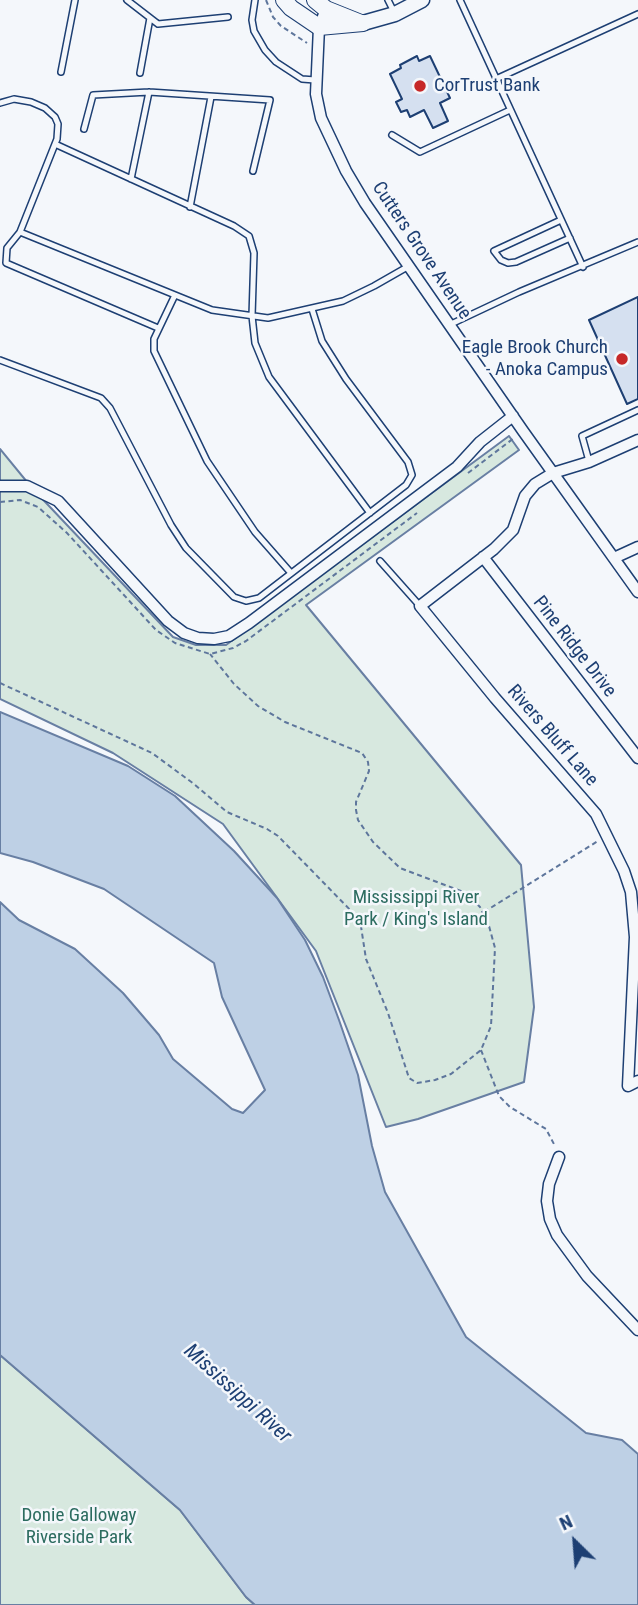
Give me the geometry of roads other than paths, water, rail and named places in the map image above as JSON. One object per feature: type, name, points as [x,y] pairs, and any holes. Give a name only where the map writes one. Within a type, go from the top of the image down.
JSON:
[{"type":"main road","points":[[284,0],[319,27],[363,23]]},
{"type":"main road","points":[[321,5],[363,23]]},
{"type":"street","points":[[363,23],[392,7],[422,0]]},
{"type":"street","name":"Cutters Grove Avenue","points":[[321,5],[315,80],[321,118],[340,159],[365,203],[638,592]]},
{"type":"street","points":[[0,486],[27,486],[58,501],[168,621],[184,633],[198,638],[214,639],[229,636],[260,615],[457,467],[480,442],[513,416]]},
{"type":"street","points":[[420,606],[513,530],[525,495],[535,484],[553,473],[589,462],[638,440]]},
{"type":"street","points":[[614,558],[638,547]]},
{"type":"street","name":"Pine Ridge Drive","points":[[483,557],[638,758]]},
{"type":"street","name":"Rivers Bluff Lane","points":[[420,606],[596,814],[625,871],[631,892],[635,937],[628,1086],[638,1081]]},
{"type":"street","points":[[559,1157],[549,1184],[547,1201],[550,1219],[557,1235],[587,1276],[638,1330]]},
{"type":"lane","points":[[61,72],[75,0]]},
{"type":"lane","points":[[127,0],[158,24],[228,17]]},
{"type":"lane","points":[[255,0],[252,20],[254,31],[265,50],[275,62],[302,79],[315,80]]},
{"type":"lane","points":[[460,0],[583,267]]},
{"type":"lane","points":[[496,79],[638,14]]},
{"type":"lane","points":[[140,73],[150,18]]},
{"type":"lane","points":[[131,179],[149,92]]},
{"type":"lane","points":[[84,129],[93,94],[149,92],[270,100],[253,171]]},
{"type":"lane","points":[[190,207],[211,97]]},
{"type":"lane","points":[[0,103],[14,99],[32,102],[45,108],[58,124],[55,144],[20,232],[7,248],[6,263],[158,328]]},
{"type":"lane","points":[[392,135],[420,152],[510,110]]},
{"type":"lane","points":[[55,144],[234,226],[249,236],[254,253],[252,316],[255,343],[269,377],[370,513]]},
{"type":"lane","points":[[561,220],[494,251],[501,260],[516,262],[570,238]]},
{"type":"lane","points":[[20,232],[212,310],[268,318],[312,309],[353,296],[409,265]]},
{"type":"lane","points":[[450,324],[638,242]]},
{"type":"lane","points":[[175,295],[158,328],[153,351],[207,461],[255,532],[291,573]]},
{"type":"lane","points":[[0,360],[101,398],[110,408],[171,525],[186,548],[234,597],[246,601],[259,598],[406,485],[412,475],[408,462],[346,379],[322,341],[312,309]]},
{"type":"lane","points":[[589,462],[582,436],[638,410]]},
{"type":"lane","points":[[380,561],[420,606]]},
{"type":"water","name":"Mississippi River","points":[[0,712],[128,766],[175,796],[234,851],[277,898],[305,940],[339,1020],[358,1075],[372,1146],[385,1192],[466,1337],[586,1433],[622,1440],[638,1454],[638,1605],[255,1605],[246,1597],[180,1510],[0,1355],[0,902],[19,920],[75,949],[123,993],[159,1035],[173,1059],[232,1109],[243,1113],[265,1090],[222,997],[214,963],[104,889],[33,862],[0,853]]},
{"type":"place","name":"CorTrust Bank","points":[[420,86]]},
{"type":"place","name":"Eagle Brook Church - Anoka Campus","points":[[622,359]]},
{"type":"park label","name":"Mississippi River Park / King's Island","points":[[416,909]]},
{"type":"park label","name":"Donie Galloway Riverside Park","points":[[79,1527]]}]
